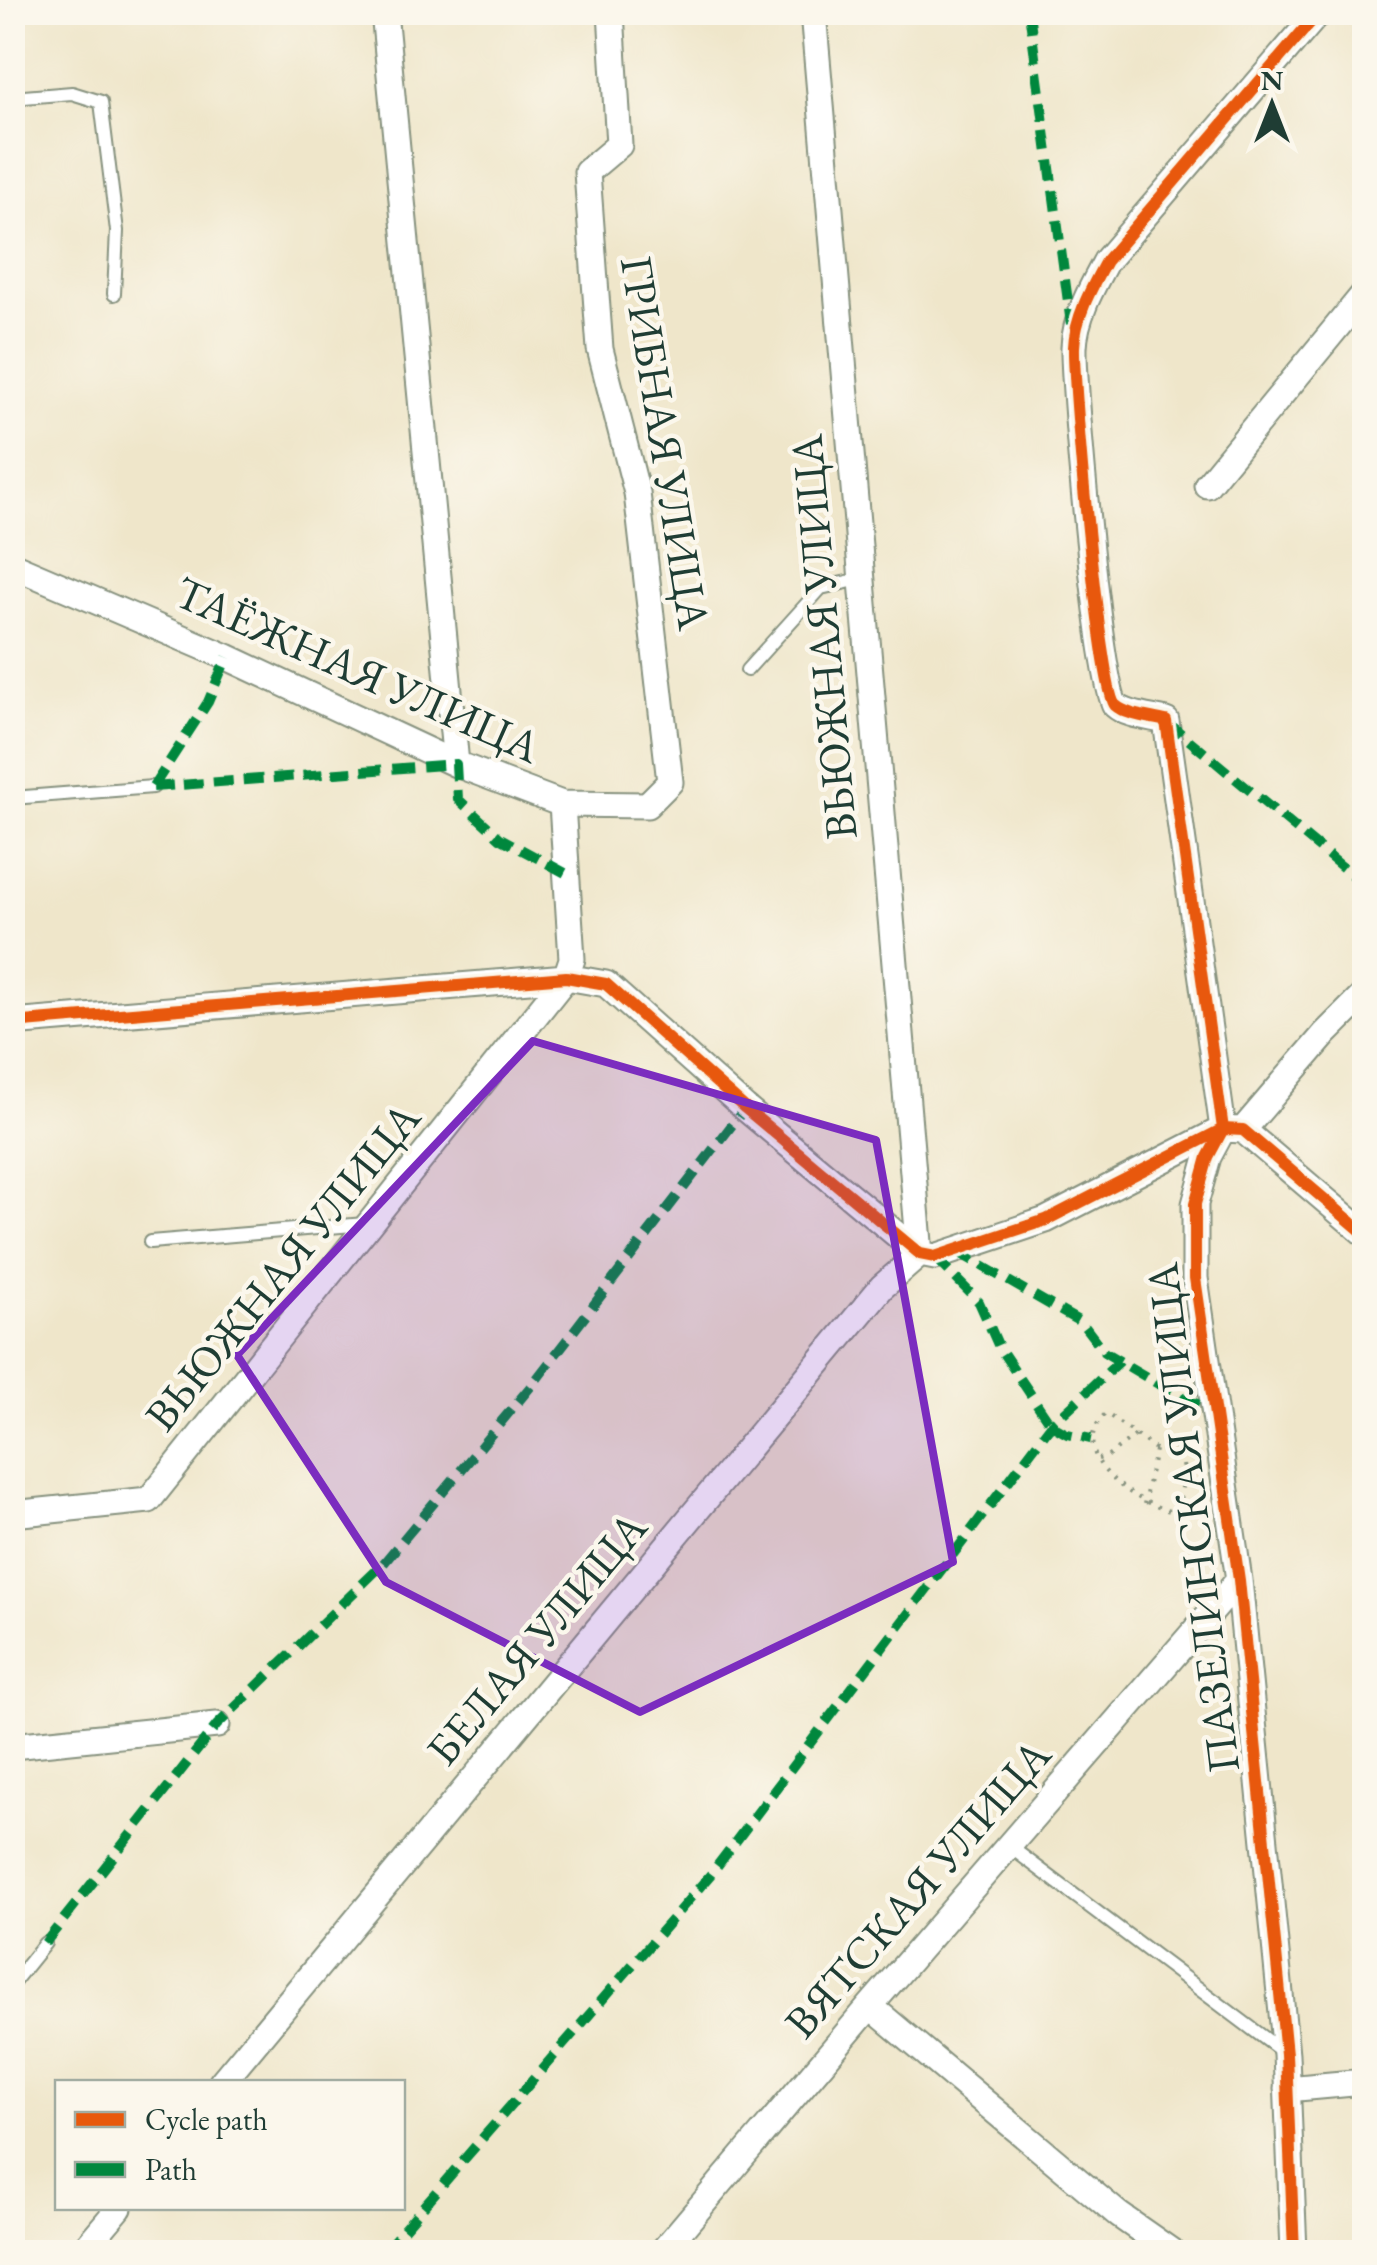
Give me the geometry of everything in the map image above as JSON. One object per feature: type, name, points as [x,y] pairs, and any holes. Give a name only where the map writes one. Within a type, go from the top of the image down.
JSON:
[{"type":"street","points":[[384,12],[456,764]]},
{"type":"street","name":"ГРИБНАЯ УЛИЦА","points":[[612,12],[620,145],[587,172],[600,349],[637,493],[670,782]]},
{"type":"street","name":"ВЬЮЖНАЯ УЛИЦА","points":[[814,12],[920,1254]]},
{"type":"street","points":[[1319,12],[1106,262],[1088,295],[1074,344],[1097,619],[1107,688],[1114,704],[1126,712],[1166,721],[1233,1129],[1364,1233]]},
{"type":"street","points":[[1207,485],[1364,294]]},
{"type":"street","name":"ТАЁЖНАЯ УЛИЦА","points":[[12,566],[228,657],[456,764],[562,804],[646,805],[670,782]]},
{"type":"street","points":[[562,804],[572,959],[566,977]]},
{"type":"street","points":[[12,1023],[566,977],[606,984],[745,1108],[920,1254],[936,1257],[1046,1220],[1233,1129],[1364,995]]},
{"type":"street","name":"ВЬЮЖНАЯ УЛИЦА","points":[[12,1514],[149,1500],[566,977]]},
{"type":"street","name":"ПАЗЕЛИНСКАЯ УЛИЦА","points":[[1233,1129],[1208,1157],[1195,1204],[1195,1278],[1239,1580],[1286,2054],[1294,2252]]},
{"type":"street","name":"БЕЛАЯ УЛИЦА","points":[[224,2080],[882,1287],[920,1254]]},
{"type":"street","name":"ВЯТСКАЯ УЛИЦА","points":[[662,2252],[1239,1580]]},
{"type":"street","points":[[12,1746],[217,1725]]},
{"type":"street","points":[[870,2006],[1119,2215],[1172,2252]]},
{"type":"street","points":[[1287,2089],[1364,2082]]},
{"type":"street","points":[[82,2252],[117,2210]]},
{"type":"lane","points":[[12,98],[72,94],[102,102],[116,230],[114,294]]},
{"type":"lane","points":[[747,670],[822,588],[860,579]]},
{"type":"lane","points":[[12,798],[153,787]]},
{"type":"lane","points":[[150,1242],[372,1224]]},
{"type":"lane","points":[[1010,1846],[1286,2054]]},
{"type":"lane","points":[[12,1984],[45,1942]]},
{"type":"path","points":[[1179,1513],[1184,1458],[1176,1448],[1155,1449],[1106,1413],[1094,1425],[1091,1440],[1098,1459],[1126,1493],[1144,1504],[1179,1513],[1214,1515]]},
{"type":"path","points":[[1098,1459],[1107,1457],[1136,1435]]},
{"type":"path","points":[[1144,1504],[1155,1449]]},
{"type":"highlighted area","points":[[533,1041],[876,1140],[953,1562],[640,1712],[386,1582],[237,1355]]},
{"type":"marked path","points":[[1029,12],[1071,324]]},
{"type":"marked path","points":[[153,787],[208,702],[227,657]]},
{"type":"marked path","points":[[1166,721],[1364,885]]},
{"type":"marked path","points":[[153,787],[456,764],[458,799],[500,838],[567,874]]},
{"type":"marked path","points":[[45,1943],[217,1725],[383,1564],[536,1380],[745,1108]]},
{"type":"marked path","points":[[956,1251],[1082,1323],[1104,1352],[1182,1398],[1214,1411]]},
{"type":"marked path","points":[[935,1257],[979,1302],[999,1347],[1051,1425],[1067,1434],[1091,1439]]},
{"type":"marked path","points":[[384,2252],[711,1874],[1051,1425],[1120,1361]]},
{"type":"cycle path","points":[[1294,2252],[1286,2054],[1239,1580],[1195,1278],[1195,1204],[1208,1157],[1223,1129],[1166,721],[1120,709],[1109,687],[1088,535],[1074,347],[1081,313],[1106,261],[1319,12]]},
{"type":"cycle path","points":[[12,1023],[566,977],[606,984],[745,1108],[920,1254],[935,1257],[1046,1220],[1223,1129],[1243,1130],[1364,1233]]}]
